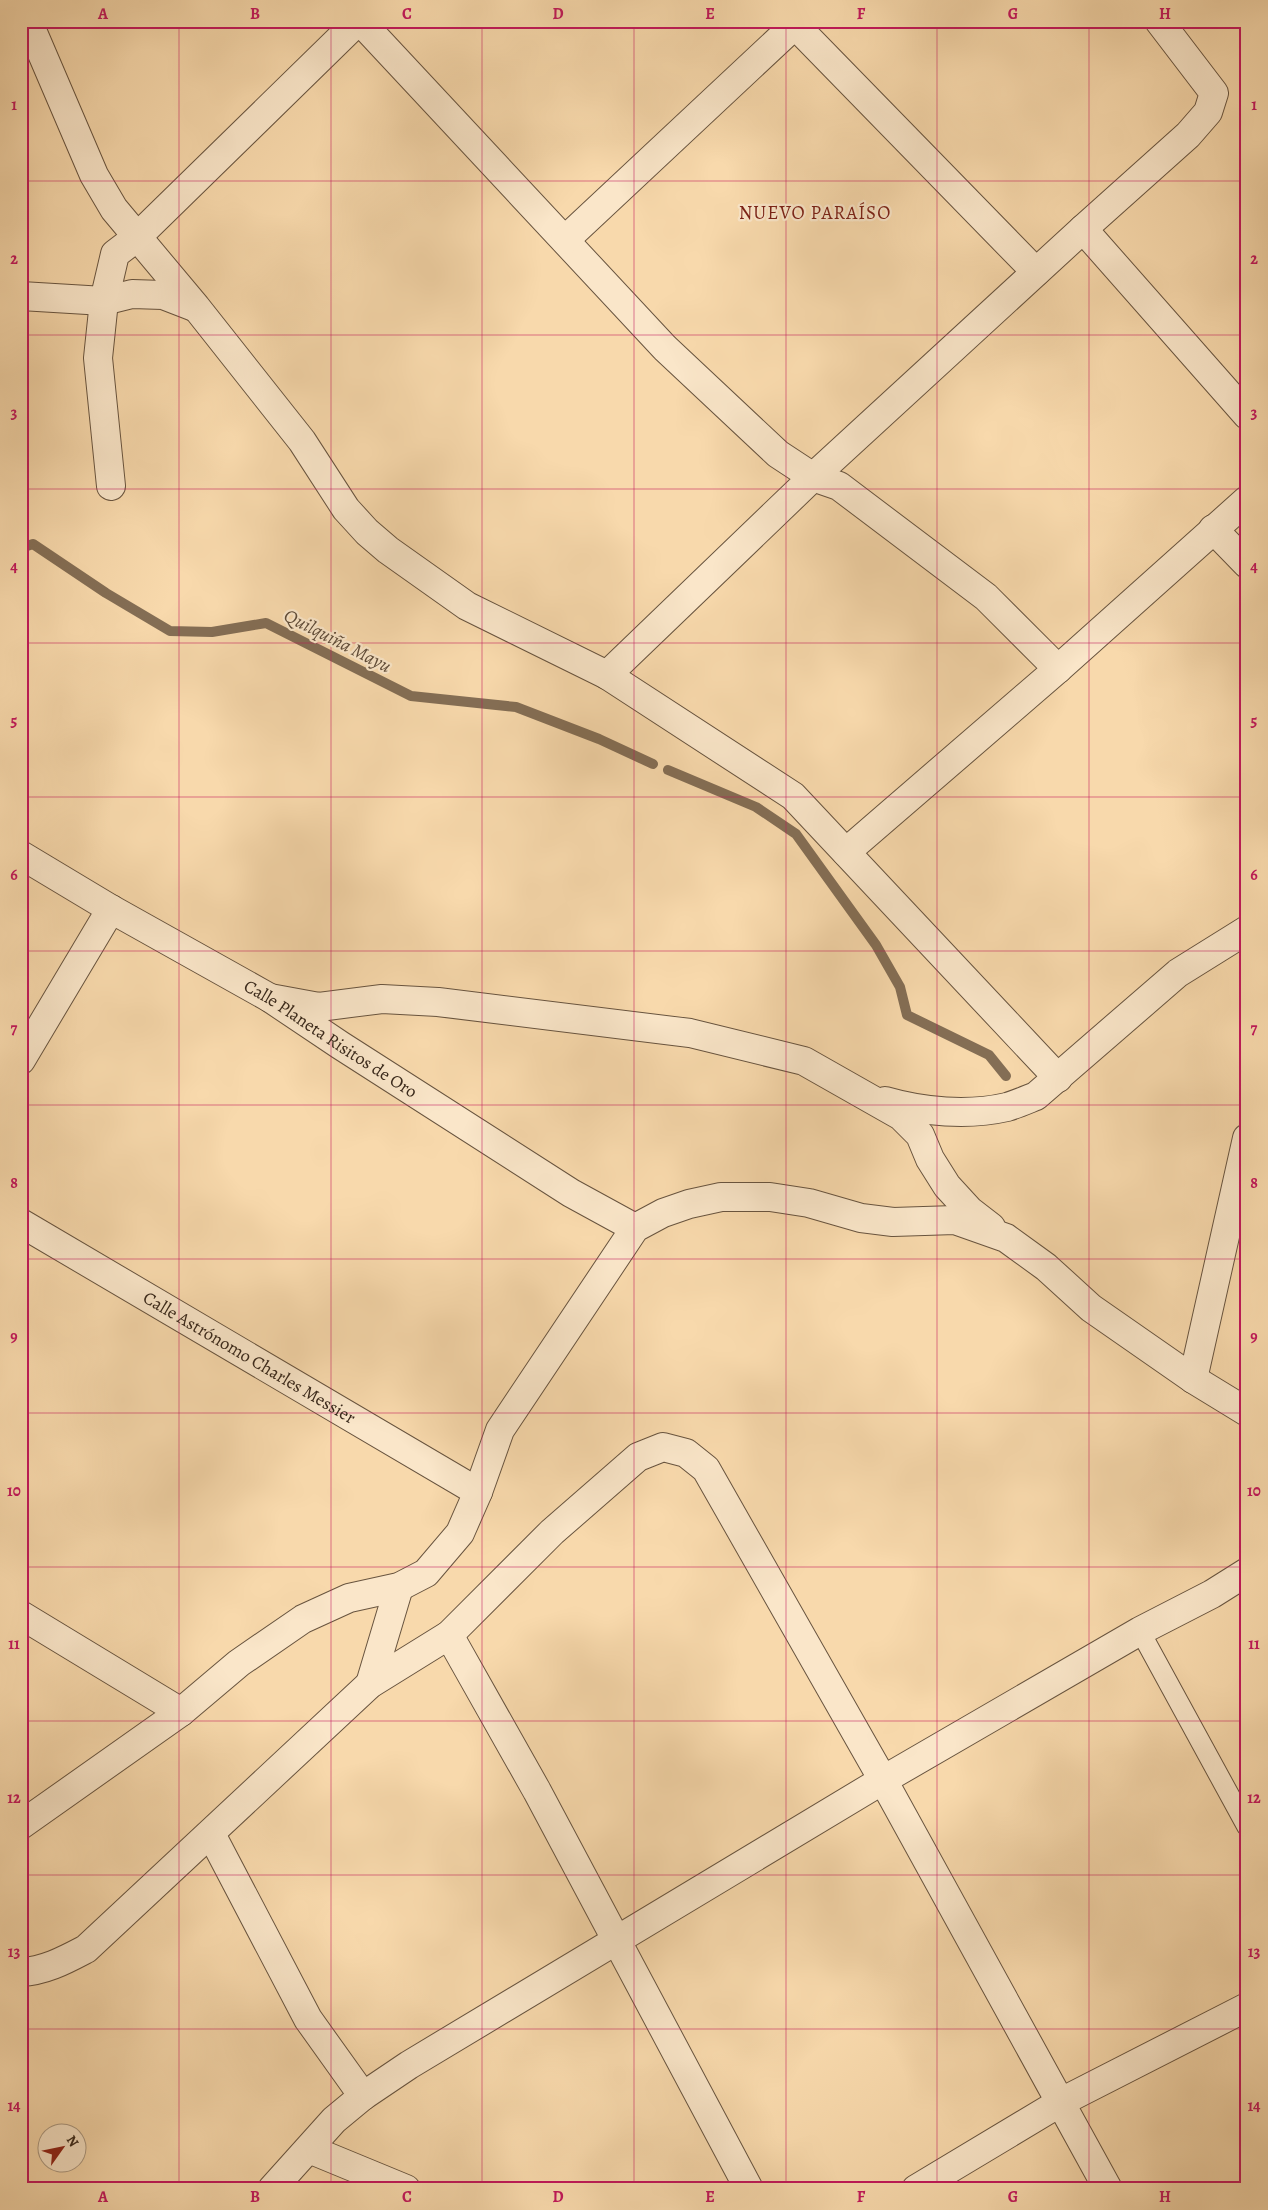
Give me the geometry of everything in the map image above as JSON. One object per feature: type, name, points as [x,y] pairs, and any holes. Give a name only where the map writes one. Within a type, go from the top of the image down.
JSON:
[{"type":"street","points":[[28,21],[94,175],[114,209],[302,441],[346,509],[367,532],[388,550],[467,606],[607,674],[793,796],[1058,1078]]},
{"type":"street","points":[[111,486],[98,358],[104,301],[115,254],[136,238],[359,21],[672,355],[778,454],[813,477],[839,486],[986,597],[1058,668]]},
{"type":"street","points":[[607,674],[813,477],[1082,229],[1188,135],[1208,112],[1214,93],[1159,21]]},
{"type":"street","points":[[565,240],[797,23],[1036,272]]},
{"type":"street","points":[[1082,229],[1247,415]]},
{"type":"street","points":[[21,296],[104,301],[132,294],[163,295],[196,308]]},
{"type":"street","points":[[846,852],[1058,668],[1247,500]]},
{"type":"street","points":[[1213,529],[1247,564]]},
{"type":"street","name":"Calle Planeta Risitos de Oro","points":[[21,855],[111,909],[270,998],[571,1193],[635,1228]]},
{"type":"street","points":[[21,1060],[111,909]]},
{"type":"street","points":[[867,1095],[903,1106],[943,1111],[975,1111],[1007,1107],[1036,1096],[1178,974],[1247,930]]},
{"type":"street","points":[[270,998],[319,1007],[382,999],[438,1002],[690,1033],[804,1060],[901,1116],[920,1135],[930,1159],[947,1186],[970,1210],[1046,1267],[1091,1308],[1193,1379],[1247,1412]]},
{"type":"street","points":[[1193,1379],[1247,1138]]},
{"type":"street","points":[[21,1825],[181,1712],[239,1662],[303,1619],[349,1598],[399,1587],[426,1572],[460,1533],[478,1492],[500,1430],[635,1228],[663,1213],[689,1204],[721,1197],[770,1197],[809,1203],[869,1219],[893,1222],[954,1220],[1006,1238]]},
{"type":"street","name":"Calle Astrónomo Charles Messier","points":[[21,1223],[478,1492]]},
{"type":"street","points":[[21,1972],[35,1971],[59,1963],[86,1949],[370,1684],[449,1635],[552,1532],[638,1457],[663,1447],[686,1453],[706,1469],[883,1780],[1062,2102],[1108,2189]]},
{"type":"street","points":[[272,2189],[334,2120],[363,2096],[458,2035],[883,1780],[1140,1631],[1212,1594],[1247,1572]]},
{"type":"street","points":[[370,1684],[399,1587]]},
{"type":"street","points":[[21,1615],[181,1712]]},
{"type":"street","points":[[449,1635],[538,1791],[748,2189]]},
{"type":"street","points":[[211,1834],[308,2019],[363,2096]]},
{"type":"street","points":[[916,2189],[1062,2102],[1247,2006]]},
{"type":"street","points":[[309,2149],[406,2189]]},
{"type":"lane","points":[[1140,1631],[1247,1827]]},
{"type":"waterway","name":"Quilquiña Mayu","points":[[21,548],[33,544],[106,593],[170,631],[212,632],[266,623],[411,696],[516,707],[599,739],[653,764]]},
{"type":"waterway","points":[[668,770],[756,807],[796,834],[876,945],[900,987],[907,1015],[989,1055],[1006,1076]]},
{"type":"district","name":"NUEVO PARAÍSO","points":[[815,212]]}]
